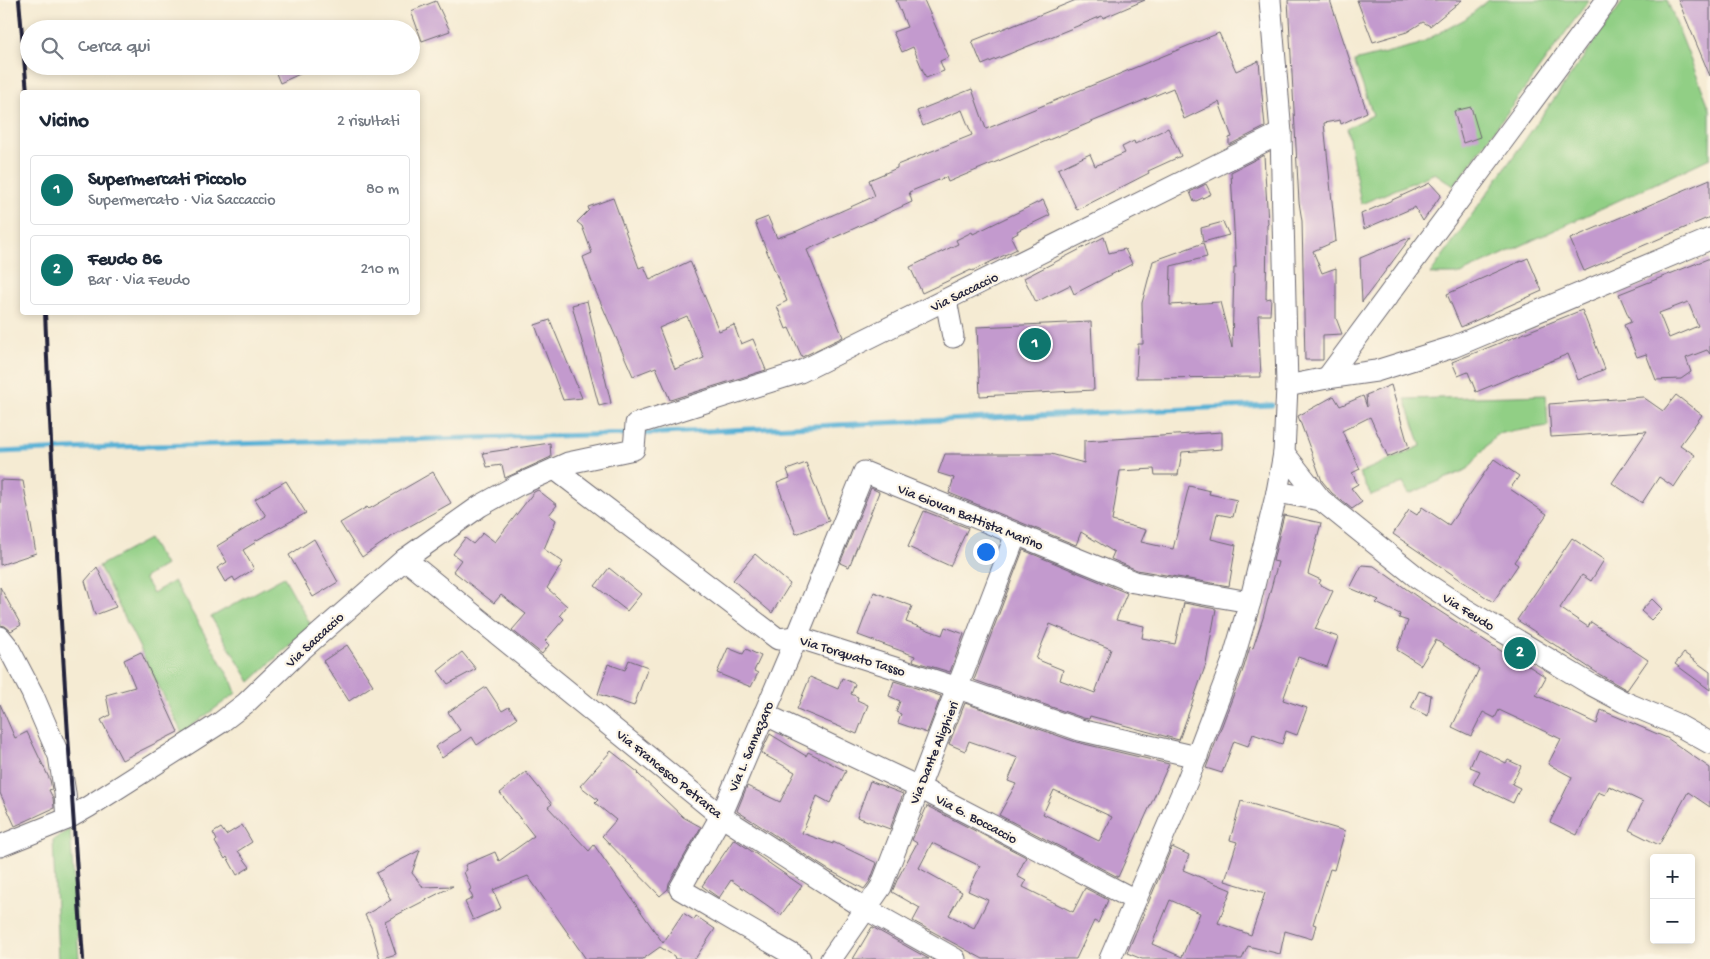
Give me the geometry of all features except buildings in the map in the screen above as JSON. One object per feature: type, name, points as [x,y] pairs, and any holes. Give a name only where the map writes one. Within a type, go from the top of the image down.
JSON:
[{"type":"street","points":[[1110,959],[1197,756],[1232,663],[1250,602],[1277,492],[1284,453],[1287,386],[1281,133],[1270,0]]},
{"type":"street","points":[[1327,378],[1607,0]]},
{"type":"street","name":"Via Saccaccio","points":[[0,846],[67,819],[88,808],[220,723],[246,702],[308,643],[405,559],[480,506],[518,485],[568,463],[634,449],[636,424],[800,372],[1281,133]]},
{"type":"street","points":[[1287,386],[1376,371],[1453,347],[1710,239]]},
{"type":"street","points":[[946,300],[953,337]]},
{"type":"street","name":"Via Feudo","points":[[1284,453],[1321,500],[1418,578],[1465,609],[1592,685],[1624,702],[1676,724],[1710,744]]},
{"type":"street","name":"Via Torquato Tasso","points":[[555,469],[778,639],[797,637],[958,688],[1080,730],[1197,756]]},
{"type":"street","name":"Via Giovan Battista Marino","points":[[797,637],[864,472],[1134,582],[1250,602]]},
{"type":"street","points":[[1277,492],[1321,500]]},
{"type":"street","name":"Via Dante Alighieri","points":[[831,959],[881,887],[1016,534]]},
{"type":"street","name":"Via Francesco Petrarca","points":[[405,559],[721,816],[866,909],[955,959]]},
{"type":"street","points":[[0,637],[8,647],[32,693],[59,756],[67,819]]},
{"type":"street","name":"Via L. Sannazaro","points":[[797,637],[721,816],[680,889],[800,959]]},
{"type":"street","name":"Via G. Boccaccio","points":[[764,714],[918,787],[1135,900]]},
{"type":"green space","points":[[1489,0],[1589,0],[1454,186],[1435,173],[1361,204],[1347,128],[1373,115],[1354,61],[1417,45],[1465,19]]},
{"type":"green space","points":[[1624,0],[1667,0],[1710,109],[1710,158],[1460,274],[1430,274]]},
{"type":"green space","points":[[1546,395],[1548,426],[1496,434],[1468,469],[1409,494],[1403,483],[1371,495],[1359,473],[1421,446],[1405,399]]},
{"type":"green space","points":[[149,539],[165,565],[144,578],[153,593],[174,581],[232,682],[236,693],[182,733],[99,566]]},
{"type":"green space","points":[[284,577],[311,625],[250,682],[211,617]]},
{"type":"green space","points":[[70,829],[79,959],[58,959],[53,840]]},
{"type":"waterway","points":[[641,434],[1272,405]]},
{"type":"waterway","points":[[0,452],[114,447],[630,434]]},
{"type":"railway","points":[[19,0],[21,20]]},
{"type":"railway","points":[[26,75],[27,90]]},
{"type":"railway","points":[[45,315],[62,636],[83,959]]},
{"type":"place","name":"Supermercati Piccolo","points":[[1035,344]]},
{"type":"place","name":"Feudo 86","points":[[1520,653]]}]
